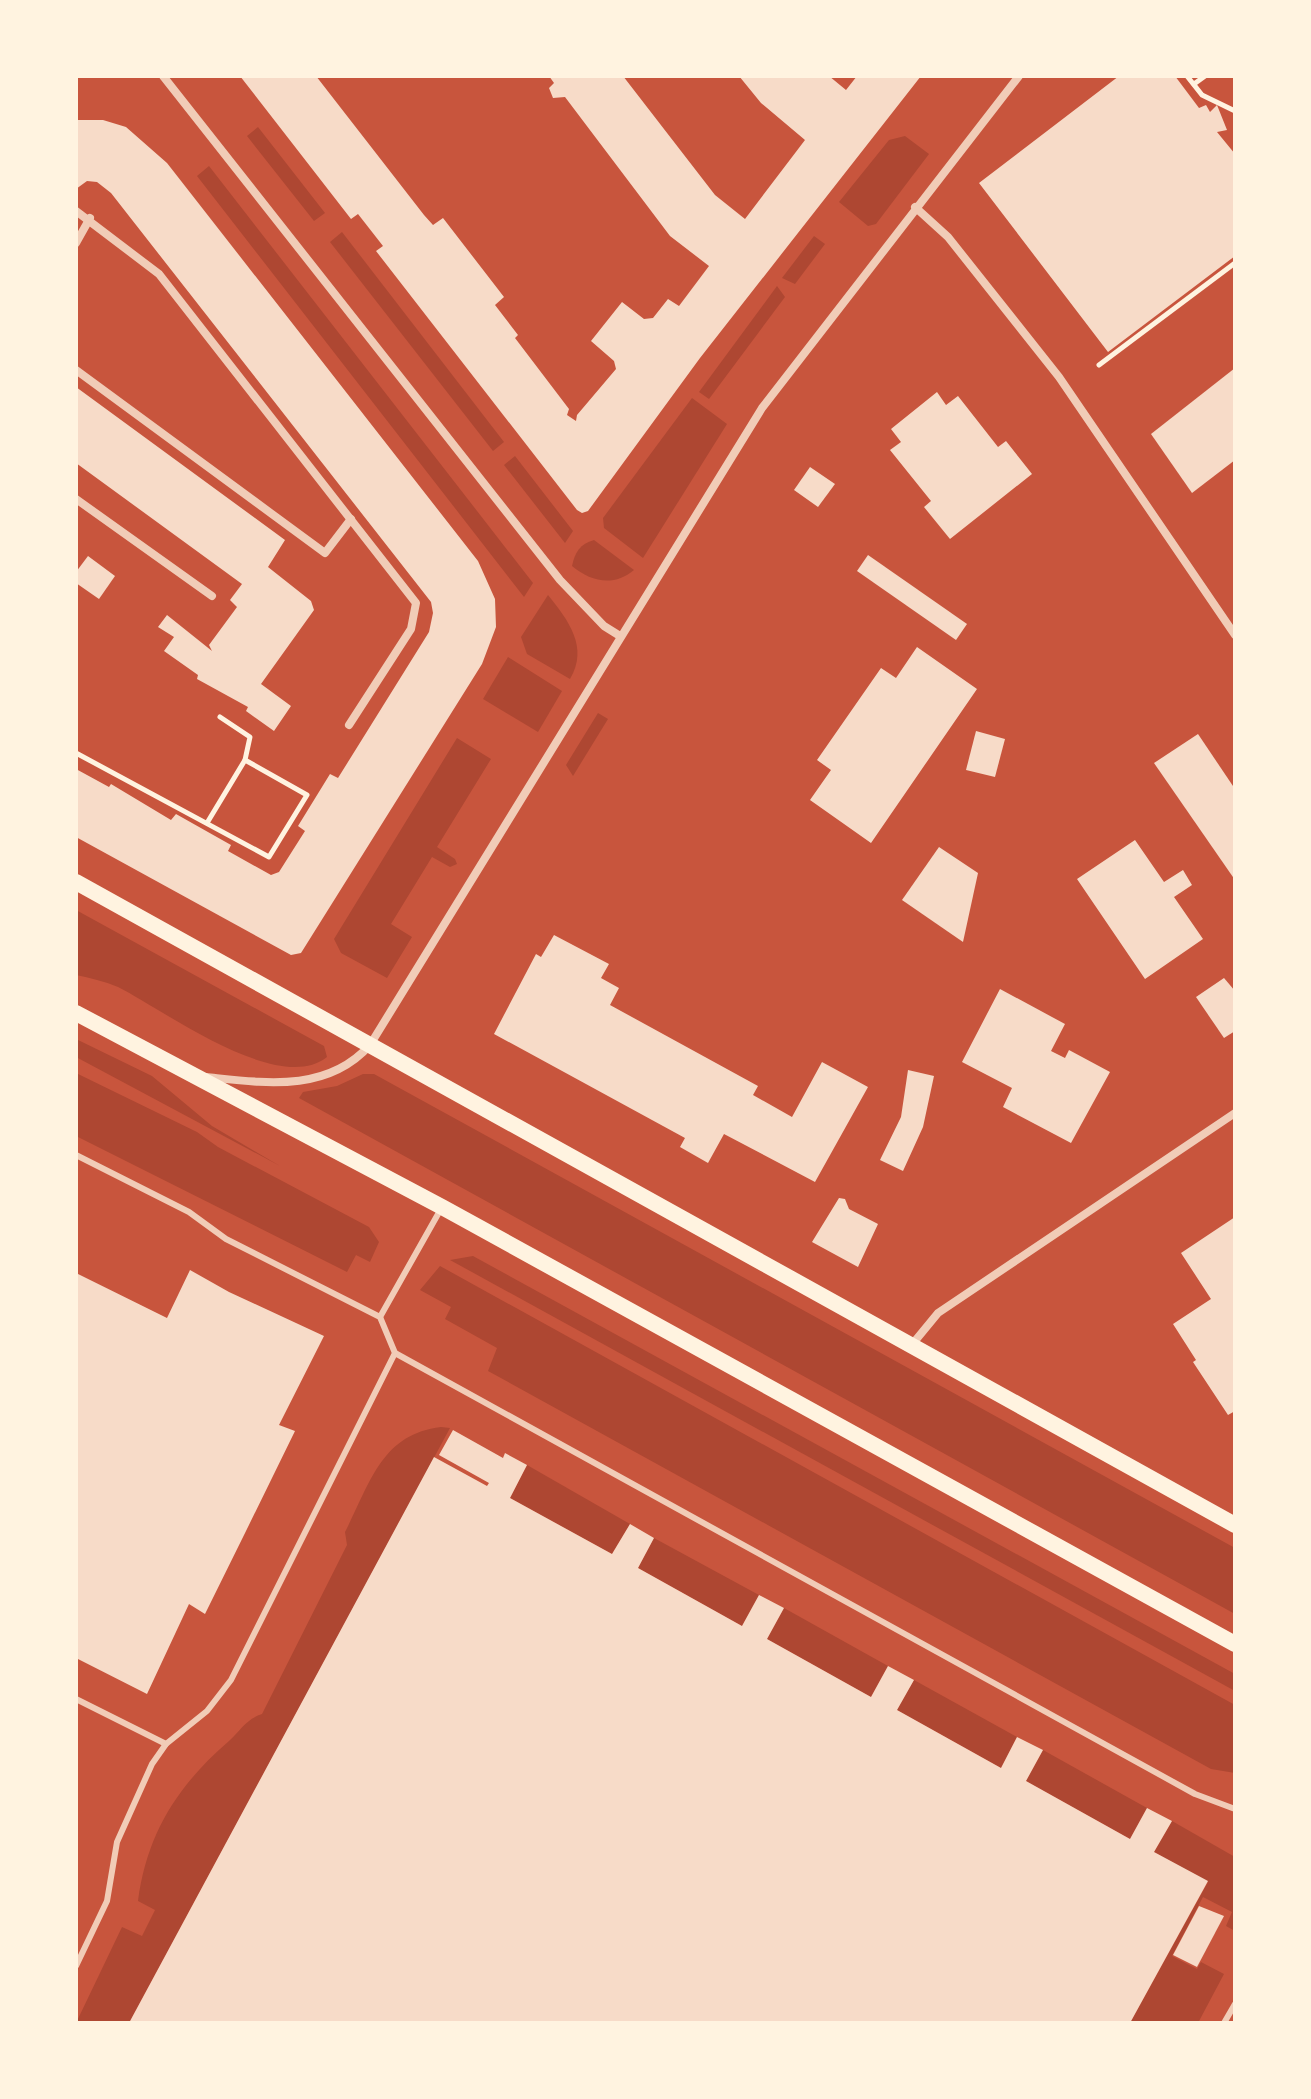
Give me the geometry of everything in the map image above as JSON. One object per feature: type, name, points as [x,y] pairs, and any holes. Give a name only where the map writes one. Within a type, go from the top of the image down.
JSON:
[{"type":"main road","points":[[76,882],[1235,1525]]},
{"type":"main road","points":[[76,1013],[201,1076],[442,1207],[1235,1644]]},
{"type":"street","points":[[163,76],[560,580],[604,626],[620,636]]},
{"type":"street","points":[[201,1076],[267,1083],[314,1079],[353,1064],[370,1045],[762,408],[1019,76]]},
{"type":"street","points":[[915,207],[948,237],[1059,377],[1235,635]]},
{"type":"street","points":[[76,211],[90,218],[159,274],[416,603],[411,629],[349,725]]},
{"type":"street","points":[[76,243],[90,218]]},
{"type":"street","points":[[76,370],[325,553],[351,519]]},
{"type":"street","points":[[76,499],[212,596]]},
{"type":"street","points":[[910,1347],[938,1313],[1235,1113]]},
{"type":"lane","points":[[76,1155],[189,1212],[226,1239],[380,1317],[395,1353],[1195,1794],[1235,1809]]},
{"type":"lane","points":[[380,1317],[442,1207]]},
{"type":"lane","points":[[76,1966],[107,1901],[117,1842],[131,1807],[166,1744],[207,1711],[231,1680],[395,1353]]},
{"type":"lane","points":[[76,1699],[166,1744]]},
{"type":"lane","points":[[1224,2023],[1235,2004]]},
{"type":"path","points":[[1187,76],[1202,95],[1235,110]]},
{"type":"path","points":[[1194,84],[1205,76]]},
{"type":"path","points":[[1099,365],[1235,263]]},
{"type":"path","points":[[207,823],[245,760],[250,737],[220,717]]},
{"type":"path","points":[[76,753],[269,857],[307,795],[245,760]]},
{"type":"shaded area","points":[[258,127],[325,213],[314,221],[247,136]]},
{"type":"shaded area","points":[[905,136],[929,154],[876,224],[868,226],[839,202],[889,140]]},
{"type":"shaded area","points":[[209,166],[533,583],[524,597],[197,176]]},
{"type":"shaded area","points":[[342,232],[504,442],[493,451],[330,242]]},
{"type":"shaded area","points":[[814,236],[825,244],[795,284],[782,278]]},
{"type":"shaded area","points":[[777,286],[785,297],[709,399],[699,392]]},
{"type":"shaded area","points":[[692,398],[727,424],[643,558],[604,528],[603,518]]},
{"type":"shaded area","points":[[515,456],[573,531],[565,543],[504,465]]},
{"type":"shaded area","points":[[594,540],[634,570],[619,579],[603,580],[587,576],[572,566],[579,549]]},
{"type":"shaded area","points":[[548,595],[569,624],[577,645],[575,667],[570,679],[527,654],[521,637]]},
{"type":"shaded area","points":[[508,657],[562,691],[538,732],[483,699]]},
{"type":"shaded area","points":[[598,713],[608,719],[573,776],[566,765]]},
{"type":"shaded area","points":[[457,738],[491,759],[437,847],[455,859],[457,864],[450,867],[432,857],[391,924],[412,937],[387,978],[341,953],[334,939]]},
{"type":"shaded area","points":[[76,910],[324,1046],[327,1057],[306,1066],[280,1066],[251,1058],[191,1030],[118,987],[76,975]]},
{"type":"shaded area","points":[[76,1039],[152,1076],[212,1126],[280,1166],[76,1057]]},
{"type":"shaded area","points":[[76,1073],[197,1132],[218,1147],[369,1227],[379,1242],[370,1262],[356,1255],[347,1272],[76,1136]]},
{"type":"shaded area","points":[[363,1074],[374,1074],[1235,1548],[1235,1614],[299,1098],[303,1092],[337,1086]]},
{"type":"shaded area","points":[[473,1256],[1235,1674],[1235,1691],[450,1260]]},
{"type":"shaded area","points":[[440,1266],[1235,1705],[1235,1773],[1211,1769],[488,1371],[497,1348],[445,1319],[451,1307],[420,1290]]},
{"type":"shaded area","points":[[441,1427],[450,1428],[129,2023],[76,2023],[122,1927],[142,1936],[155,1910],[138,1901],[142,1876],[157,1832],[180,1793],[195,1775],[248,1722],[262,1714],[347,1545],[345,1532],[380,1464],[404,1440]]},
{"type":"shaded area","points":[[527,1465],[630,1524],[612,1554],[510,1498]]},
{"type":"shaded area","points":[[654,1538],[759,1595],[742,1626],[638,1568]]},
{"type":"shaded area","points":[[784,1608],[888,1666],[871,1697],[767,1639]]},
{"type":"shaded area","points":[[914,1680],[1017,1737],[1001,1768],[897,1710]]},
{"type":"shaded area","points":[[1043,1750],[1147,1808],[1130,1839],[1026,1781]]},
{"type":"shaded area","points":[[1172,1821],[1235,1857],[1235,1931],[1226,1926],[1232,1912],[1203,1897],[1172,1956],[1197,1969],[1201,1962],[1224,1974],[1198,2023],[1130,2023],[1208,1882],[1154,1852]]},
{"type":"building","points":[[240,76],[316,76],[424,215],[433,225],[443,218],[504,297],[495,305],[518,335],[515,338],[569,409],[567,415],[576,421],[577,415],[616,369],[614,361],[591,341],[622,302],[644,319],[653,318],[668,299],[679,306],[709,266],[670,236],[565,97],[553,98],[549,88],[554,83],[549,76],[623,76],[715,195],[745,219],[805,140],[761,103],[739,76],[829,76],[846,90],[857,76],[921,76],[700,358],[588,511],[582,513],[376,251],[383,246],[358,214],[351,219]]},
{"type":"building","points":[[1119,76],[1175,76],[1199,108],[1206,105],[1210,112],[1217,105],[1227,130],[1217,132],[1235,154],[1235,256],[1108,352],[979,183]]},
{"type":"building","points":[[76,120],[103,120],[126,127],[167,163],[478,561],[495,599],[496,627],[482,664],[301,953],[291,955],[76,837],[76,769],[109,787],[111,784],[171,820],[176,814],[231,845],[228,851],[271,875],[279,872],[305,831],[298,826],[330,774],[338,778],[429,632],[433,613],[431,602],[111,193],[97,182],[87,181],[76,189]]},
{"type":"building","points":[[1235,368],[1235,460],[1192,493],[1151,434]]},
{"type":"building","points":[[76,387],[285,540],[268,567],[311,601],[314,610],[261,684],[291,706],[274,731],[246,711],[248,707],[197,679],[198,675],[164,651],[174,637],[158,627],[167,615],[212,651],[209,645],[237,607],[230,600],[242,584],[76,463]]},
{"type":"building","points":[[937,392],[946,405],[958,396],[998,447],[1006,441],[1032,474],[950,539],[924,507],[931,501],[890,450],[901,442],[891,429]]},
{"type":"building","points":[[810,467],[835,484],[818,507],[794,490]]},
{"type":"building","points":[[868,555],[967,624],[956,640],[857,571]]},
{"type":"building","points":[[88,556],[115,576],[99,599],[76,583],[76,572]]},
{"type":"building","points":[[917,647],[977,689],[871,843],[810,800],[831,770],[817,760],[881,668],[896,678]]},
{"type":"building","points":[[976,731],[1005,739],[995,777],[966,770]]},
{"type":"building","points":[[1198,734],[1235,789],[1235,880],[1154,763]]},
{"type":"building","points":[[1135,840],[1164,882],[1183,870],[1192,885],[1174,897],[1203,939],[1145,979],[1077,879]]},
{"type":"building","points":[[939,847],[978,873],[963,942],[902,900]]},
{"type":"building","points":[[554,935],[609,964],[601,978],[619,988],[610,1005],[758,1086],[753,1095],[792,1117],[822,1062],[868,1087],[815,1182],[724,1134],[708,1163],[680,1147],[685,1138],[494,1034],[536,954],[541,957]]},
{"type":"building","points":[[1224,978],[1235,991],[1235,1031],[1224,1038],[1196,997]]},
{"type":"building","points":[[1000,989],[1065,1024],[1051,1051],[1065,1058],[1069,1050],[1110,1072],[1071,1143],[1003,1107],[1012,1088],[962,1062]]},
{"type":"building","points":[[908,1070],[934,1076],[923,1127],[903,1171],[880,1160],[901,1117]]},
{"type":"building","points":[[839,1198],[845,1199],[849,1209],[878,1224],[858,1267],[812,1242]]},
{"type":"building","points":[[1235,1217],[1235,1411],[1228,1415],[1193,1362],[1196,1360],[1173,1324],[1211,1299],[1181,1253]]},
{"type":"building","points":[[190,1270],[229,1292],[324,1336],[279,1425],[295,1431],[205,1614],[189,1604],[147,1694],[76,1658],[76,1273],[167,1318]]},
{"type":"building","points":[[453,1430],[503,1458],[505,1453],[527,1465],[510,1498],[612,1554],[630,1524],[654,1538],[638,1568],[742,1626],[759,1595],[784,1608],[767,1639],[871,1697],[888,1666],[914,1680],[897,1710],[1001,1768],[1017,1737],[1043,1750],[1026,1781],[1130,1839],[1147,1808],[1172,1821],[1154,1852],[1208,1881],[1130,2023],[129,2023],[434,1457],[487,1486],[489,1483],[439,1455]]},
{"type":"building","points":[[1199,1906],[1224,1916],[1197,1967],[1173,1955]]}]
